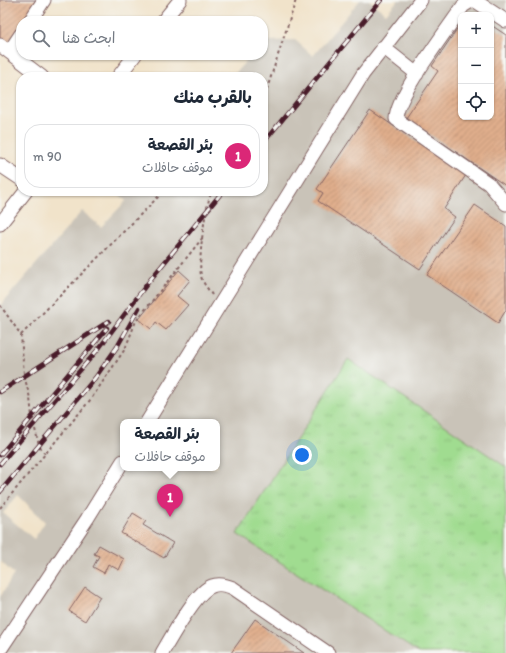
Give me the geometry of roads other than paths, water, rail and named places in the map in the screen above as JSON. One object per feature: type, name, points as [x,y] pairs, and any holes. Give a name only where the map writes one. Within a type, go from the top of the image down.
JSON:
[{"type":"street","points":[[33,16],[44,0]]},
{"type":"street","points":[[167,16],[180,0]]},
{"type":"street","points":[[149,419],[363,74],[422,0]]},
{"type":"street","points":[[506,21],[474,0],[463,6],[417,74],[398,106],[396,119],[506,195]]},
{"type":"street","points":[[16,38],[5,48],[16,57]]},
{"type":"street","points":[[383,47],[417,74]]},
{"type":"street","points":[[20,60],[36,72]]},
{"type":"street","points":[[122,72],[132,60]]},
{"type":"street","points":[[0,165],[16,176]]},
{"type":"street","points":[[489,184],[506,204]]},
{"type":"street","points":[[0,224],[22,196]]},
{"type":"street","points":[[0,650],[120,466]]},
{"type":"street","points":[[162,653],[200,594],[211,586],[222,584],[233,588],[328,653]]},
{"type":"railway","points":[[268,137],[381,0]]},
{"type":"railway","points":[[0,464],[100,347],[150,280],[219,196]]},
{"type":"railway","points":[[0,492],[95,378],[117,347],[139,308]]},
{"type":"railway","points":[[0,392],[109,321]]},
{"type":"railway","points":[[0,455],[107,328]]},
{"type":"place","name":"بئر القصعة","points":[[170,517]]}]
